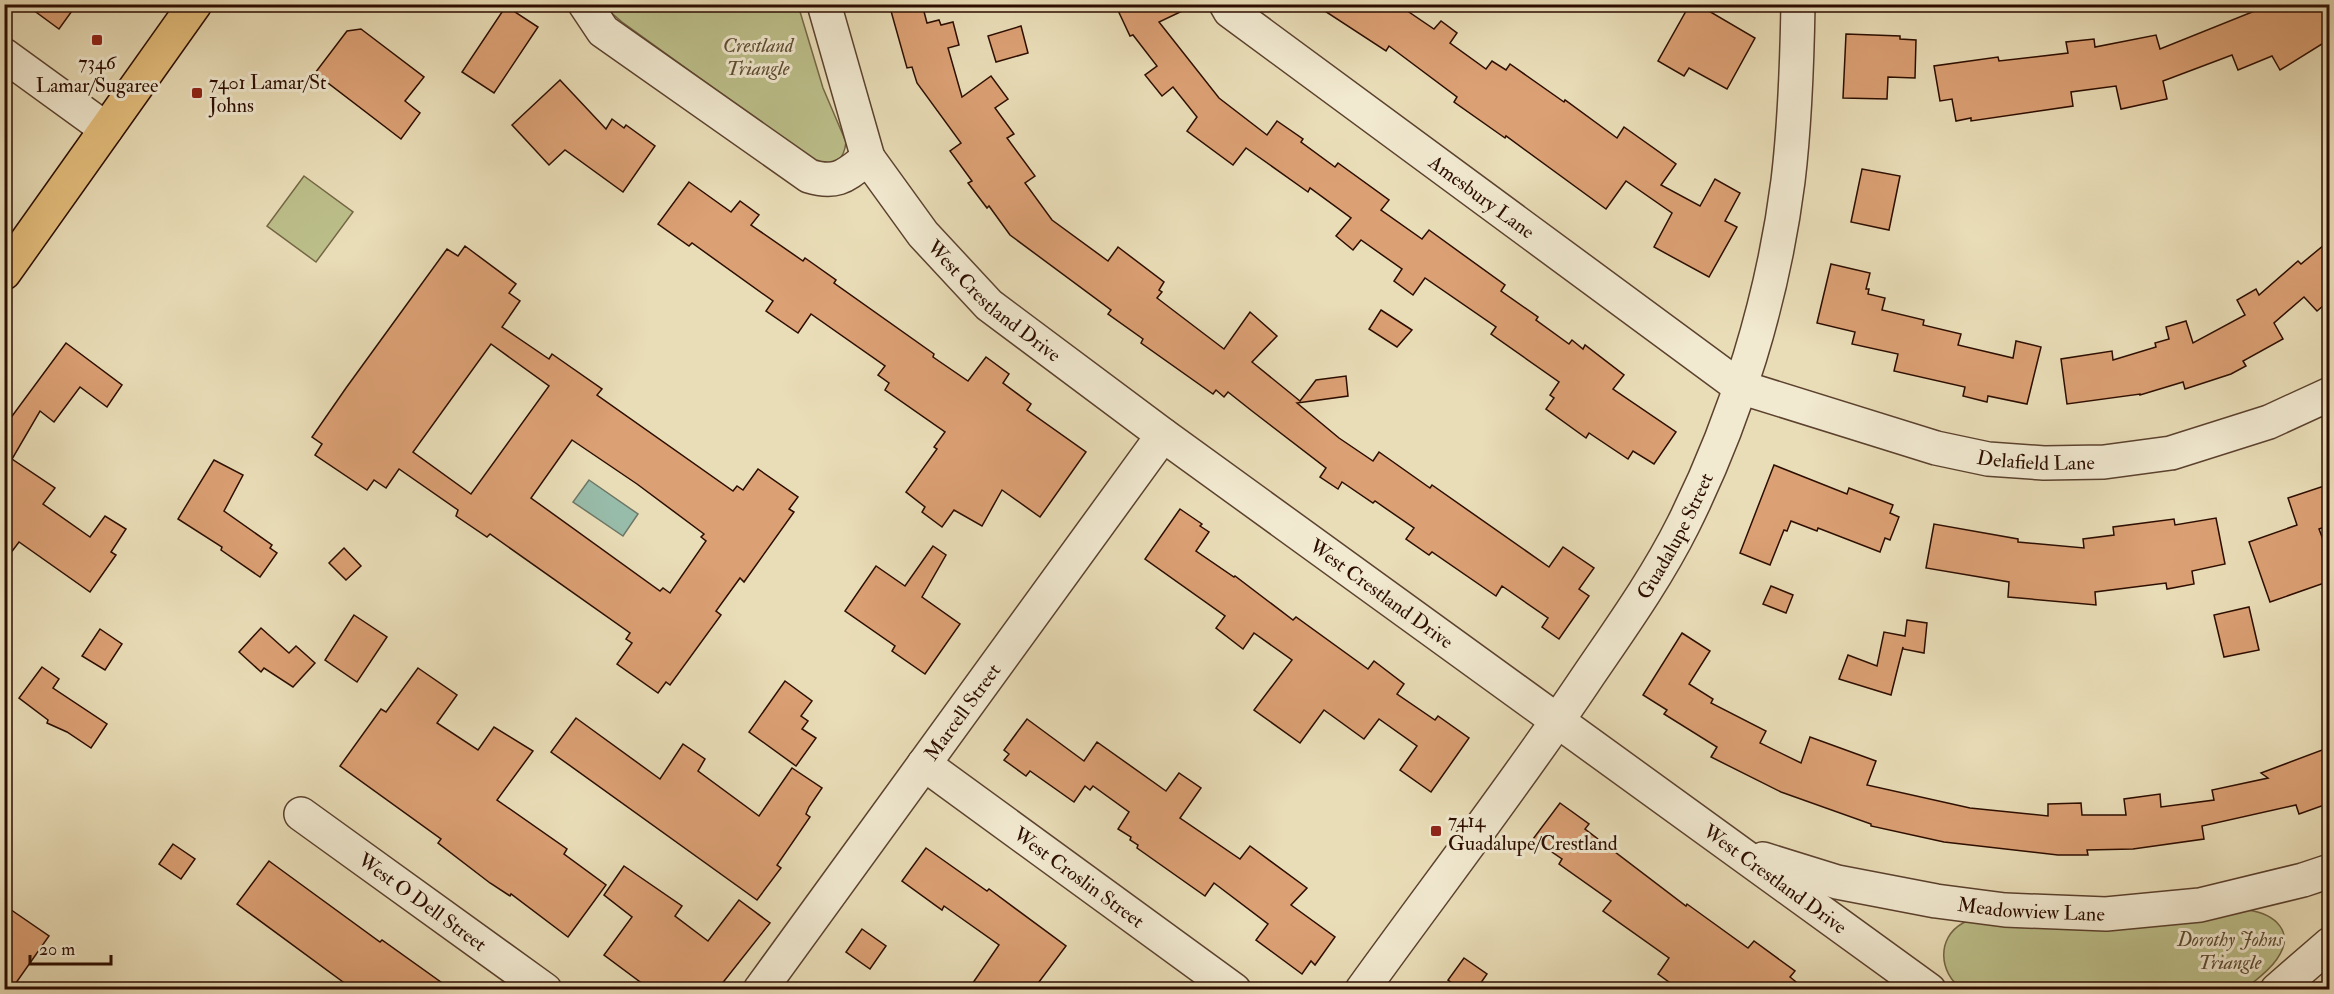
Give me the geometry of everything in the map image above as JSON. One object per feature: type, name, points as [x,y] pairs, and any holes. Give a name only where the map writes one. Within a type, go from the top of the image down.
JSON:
[{"type":"main road","points":[[4,273],[195,4]]},
{"type":"street","points":[[585,4],[603,31],[808,177],[819,180],[840,179],[868,158]]},
{"type":"street","name":"West Crestland Drive","points":[[824,4],[868,158],[923,234],[989,305],[1163,435],[1929,990]]},
{"type":"street","name":"Amesbury Lane","points":[[1226,4],[1240,18],[1740,387]]},
{"type":"street","name":"Guadalupe Street","points":[[1362,990],[1558,721],[1651,584],[1684,524],[1713,458],[1740,387],[1768,289],[1788,183],[1794,117],[1798,4]]},
{"type":"street","points":[[4,55],[106,129]]},
{"type":"street","name":"Delafield Lane","points":[[1740,387],[1936,448],[1988,459],[2044,463],[2104,462],[2170,453],[2269,422],[2330,394]]},
{"type":"street","name":"Marcell Street","points":[[760,990],[1163,435]]},
{"type":"street","name":"West Croslin Street","points":[[924,764],[1234,990]]},
{"type":"street","name":"West O Dell Street","points":[[301,814],[545,990]]},
{"type":"street","name":"Meadowview Lane","points":[[1735,850],[1837,882],[1936,901],[2006,910],[2106,914],[2200,905],[2303,880],[2330,871]]},
{"type":"street","points":[[2277,990],[2330,944]]},
{"type":"green space","name":"Crestland Triangle","points":[[605,5],[798,5],[823,88],[846,142],[841,157],[830,164],[819,164],[622,22]]},
{"type":"green space","points":[[304,176],[353,212],[316,262],[267,226]]},
{"type":"green space","name":"Dorothy Johns Triangle","points":[[2248,910],[2274,920],[2280,926],[2284,941],[2274,963],[2245,989],[1962,989],[1954,982],[1945,965],[1945,946],[1954,929],[1963,923],[1981,918]]},
{"type":"shaded area","points":[[589,480],[638,514],[623,536],[573,502]]},
{"type":"building","points":[[25,4],[77,4],[59,29]]},
{"type":"building","points":[[889,4],[922,4],[927,23],[939,20],[941,25],[953,22],[959,45],[948,48],[962,97],[991,76],[1008,99],[995,108],[1014,134],[1007,138],[1035,176],[1025,183],[1052,220],[1108,261],[1118,247],[1164,282],[1159,290],[1162,292],[1157,298],[1224,349],[1250,312],[1277,336],[1252,362],[1300,401],[1316,380],[1346,376],[1348,396],[1297,403],[1339,438],[1373,461],[1379,452],[1430,488],[1432,485],[1549,567],[1563,547],[1594,568],[1579,589],[1589,596],[1559,639],[1542,627],[1548,618],[1502,586],[1496,596],[1432,552],[1429,555],[1406,539],[1414,528],[1375,501],[1373,503],[1342,482],[1338,489],[1320,477],[1326,468],[1228,392],[1224,397],[1216,390],[1213,394],[1141,343],[1143,339],[1108,314],[1111,310],[1010,235],[989,206],[987,208],[968,183],[972,181],[950,151],[961,143],[917,83],[912,67],[907,68]]},
{"type":"building","points":[[1115,4],[1197,4],[1159,22],[1219,98],[1267,135],[1277,121],[1303,139],[1301,142],[1335,167],[1338,163],[1389,200],[1381,210],[1422,239],[1429,230],[1505,285],[1501,291],[1538,317],[1536,320],[1569,344],[1572,340],[1583,349],[1585,345],[1624,375],[1613,389],[1676,432],[1654,464],[1633,451],[1628,459],[1589,433],[1586,438],[1546,409],[1554,398],[1550,395],[1559,382],[1491,334],[1496,327],[1425,278],[1413,295],[1394,281],[1402,269],[1361,240],[1353,250],[1336,236],[1351,218],[1310,188],[1308,192],[1246,148],[1233,165],[1187,131],[1197,117],[1173,87],[1162,96],[1145,75],[1157,66],[1133,35],[1130,36]]},
{"type":"building","points":[[1314,4],[1397,4],[1434,29],[1441,21],[1457,33],[1450,43],[1486,69],[1492,61],[1506,70],[1510,64],[1617,138],[1624,127],[1676,164],[1661,185],[1700,206],[1715,179],[1740,193],[1725,221],[1737,227],[1709,277],[1654,247],[1672,213],[1626,181],[1606,209],[1506,136],[1505,138],[1454,102],[1457,97],[1389,46],[1386,51]]},
{"type":"building","points":[[1690,4],[1697,4],[1755,38],[1727,89],[1689,68],[1684,76],[1658,61]]},
{"type":"building","points":[[2272,4],[2330,4],[2330,39],[2280,70],[2272,56],[2238,70],[2232,55],[2163,81],[2167,99],[2121,109],[2116,86],[2071,92],[2073,106],[1971,121],[1971,118],[1956,121],[1952,99],[1940,101],[1934,66],[1998,57],[1999,61],[2068,53],[2066,42],[2094,39],[2095,47],[2156,35],[2160,49]]},
{"type":"building","points":[[506,6],[538,27],[494,93],[462,72]]},
{"type":"building","points":[[1021,26],[1028,53],[996,62],[988,36]]},
{"type":"building","points":[[361,29],[424,77],[405,101],[420,113],[401,139],[315,73],[347,31]]},
{"type":"building","points":[[1846,34],[1900,36],[1900,39],[1916,40],[1915,78],[1888,77],[1887,99],[1843,98]]},
{"type":"building","points":[[560,80],[606,129],[612,119],[624,128],[626,125],[655,146],[623,192],[565,150],[549,165],[512,125]]},
{"type":"building","points":[[1862,169],[1900,176],[1889,230],[1851,222]]},
{"type":"building","points":[[689,182],[731,212],[740,201],[759,215],[751,225],[803,261],[805,258],[836,280],[834,283],[968,381],[986,357],[1009,374],[1003,383],[1031,404],[1027,410],[1086,452],[1040,517],[1002,490],[982,526],[954,510],[942,527],[922,512],[925,507],[906,492],[937,449],[934,447],[945,432],[885,390],[889,383],[878,375],[885,366],[811,314],[798,333],[766,311],[773,301],[692,243],[689,246],[658,224]]},
{"type":"building","points":[[2330,240],[2330,300],[2317,311],[2304,297],[2274,323],[2283,339],[2243,361],[2246,366],[2231,374],[2185,389],[2183,382],[2140,395],[2067,404],[2061,359],[2112,351],[2113,360],[2156,347],[2155,343],[2169,339],[2166,327],[2186,321],[2193,343],[2245,315],[2237,300],[2256,289],[2259,295],[2298,261],[2301,264]]},
{"type":"building","points":[[465,246],[516,284],[509,293],[520,301],[502,327],[549,359],[552,354],[602,389],[597,395],[733,491],[737,486],[743,490],[758,469],[798,497],[789,509],[794,512],[744,582],[740,578],[716,611],[721,615],[670,685],[666,682],[658,693],[617,664],[632,643],[626,639],[630,633],[490,534],[487,537],[456,516],[458,510],[399,469],[386,488],[374,480],[367,490],[315,455],[322,444],[312,437],[346,388],[447,249],[458,256]],"holes":[[[491,344],[549,386],[471,494],[413,452]],[[572,440],[637,484],[704,534],[701,537],[706,541],[670,593],[663,588],[660,591],[531,498]]]},
{"type":"building","points":[[1831,264],[1870,273],[1866,289],[1869,289],[1868,294],[1885,298],[1882,310],[1924,320],[1923,325],[1961,334],[1958,345],[2013,358],[2016,341],[2041,347],[2027,404],[1988,396],[1987,402],[1963,396],[1965,387],[1894,371],[1898,354],[1852,344],[1855,332],[1817,323]]},
{"type":"building","points":[[1381,310],[1412,330],[1397,347],[1369,329]]},
{"type":"building","points":[[66,343],[122,385],[107,407],[80,387],[54,422],[40,411],[12,459],[55,488],[43,504],[90,537],[105,516],[126,529],[111,552],[116,555],[90,592],[19,542],[4,562],[4,427]]},
{"type":"building","points":[[214,460],[243,475],[224,511],[272,545],[270,548],[277,553],[260,577],[221,550],[222,547],[178,519]]},
{"type":"building","points":[[1774,465],[1847,494],[1849,488],[1893,505],[1890,513],[1899,517],[1890,540],[1885,538],[1880,552],[1818,528],[1817,531],[1791,521],[1787,531],[1784,530],[1770,565],[1740,553]]},
{"type":"building","points":[[2330,484],[2330,525],[2319,529],[2330,558],[2330,581],[2270,602],[2249,542],[2297,525],[2288,498]]},
{"type":"building","points":[[1180,509],[1202,524],[1200,526],[1209,532],[1196,551],[1235,576],[1293,620],[1296,617],[1368,669],[1374,661],[1404,684],[1397,694],[1435,720],[1438,716],[1469,738],[1431,792],[1400,770],[1417,746],[1379,719],[1364,739],[1324,710],[1300,743],[1254,710],[1292,660],[1254,633],[1243,649],[1216,628],[1225,616],[1145,559]]},
{"type":"building","points":[[2216,518],[2225,564],[2192,571],[2194,584],[2167,589],[2166,583],[2095,592],[2096,605],[2008,597],[2009,582],[1926,568],[1934,524],[2018,539],[2018,542],[2084,548],[2083,539],[2114,535],[2113,527],[2174,519],[2175,525]]},
{"type":"building","points":[[933,546],[946,555],[922,597],[960,624],[925,674],[892,651],[895,646],[845,611],[876,566],[905,586]]},
{"type":"building","points":[[344,548],[361,566],[346,580],[329,563]]},
{"type":"building","points":[[1771,586],[1793,595],[1786,613],[1763,604]]},
{"type":"building","points":[[2249,607],[2259,650],[2224,657],[2214,615]]},
{"type":"building","points":[[354,615],[387,637],[357,682],[325,660]]},
{"type":"building","points":[[1907,620],[1927,623],[1924,653],[1903,649],[1903,647],[1891,695],[1839,679],[1848,655],[1877,666],[1884,632],[1905,636]]},
{"type":"building","points":[[261,628],[289,653],[296,646],[315,663],[293,687],[264,668],[261,672],[239,652]]},
{"type":"building","points":[[100,629],[122,644],[105,670],[82,656]]},
{"type":"building","points":[[1682,633],[1710,651],[1689,684],[1713,699],[1711,703],[1766,731],[1760,743],[1801,763],[1810,737],[1876,761],[1867,785],[1970,808],[2048,816],[2048,804],[2081,803],[2082,815],[2126,815],[2124,799],[2160,794],[2161,807],[2214,800],[2212,790],[2268,778],[2261,773],[2330,747],[2330,803],[2299,814],[2296,805],[2202,826],[2204,839],[2133,849],[2087,850],[2088,855],[2058,855],[1944,842],[1871,826],[1871,824],[1781,792],[1711,757],[1717,747],[1664,714],[1667,710],[1643,695]]},
{"type":"building","points":[[42,667],[59,679],[53,688],[107,724],[91,748],[67,732],[47,723],[48,720],[19,698]]},
{"type":"building","points":[[418,668],[457,695],[437,723],[478,750],[494,727],[533,751],[497,800],[567,849],[564,854],[606,885],[568,937],[511,894],[510,896],[490,883],[438,843],[441,839],[340,766],[381,709],[386,712]]},
{"type":"building","points":[[785,681],[812,701],[801,716],[808,721],[802,729],[816,738],[796,766],[749,732]]},
{"type":"building","points":[[576,718],[660,779],[683,744],[705,759],[698,771],[759,816],[792,768],[822,788],[806,814],[810,817],[777,865],[781,868],[757,900],[551,752]]},
{"type":"building","points":[[1027,719],[1084,761],[1097,742],[1166,791],[1179,773],[1201,788],[1180,818],[1240,859],[1250,846],[1307,888],[1291,905],[1335,937],[1315,965],[1311,961],[1302,974],[1256,940],[1268,924],[1214,883],[1205,896],[1137,848],[1138,845],[1130,840],[1131,837],[1118,829],[1129,812],[1093,786],[1090,790],[1085,786],[1074,802],[1030,771],[1026,776],[1004,760],[1009,754],[1004,750]]},
{"type":"building","points":[[1560,803],[1589,824],[1585,829],[1686,906],[1687,904],[1748,948],[1754,941],[1795,971],[1790,977],[1806,990],[1680,990],[1658,974],[1669,958],[1603,911],[1611,901],[1559,864],[1562,859],[1533,839]]},
{"type":"building","points":[[173,844],[195,859],[181,879],[159,864]]},
{"type":"building","points":[[926,848],[987,891],[989,889],[1066,946],[1033,990],[968,990],[999,945],[944,906],[942,910],[902,881]]},
{"type":"building","points":[[269,861],[380,942],[382,940],[452,990],[354,990],[237,904]]},
{"type":"building","points":[[624,866],[682,906],[675,916],[708,941],[739,900],[770,923],[717,990],[651,990],[604,955],[632,917],[604,895]]},
{"type":"building","points":[[4,905],[49,936],[11,990],[4,990]]},
{"type":"building","points":[[862,929],[886,946],[870,969],[846,952]]},
{"type":"building","points":[[1464,958],[1487,974],[1476,990],[1461,990],[1448,980]]},
{"type":"place","name":"7346 Lamar/Sugaree","points":[[97,40]]},
{"type":"place","name":"7401 Lamar/St Johns","points":[[197,93]]},
{"type":"place","name":"7414 Guadalupe/Crestland","points":[[1436,831]]}]
